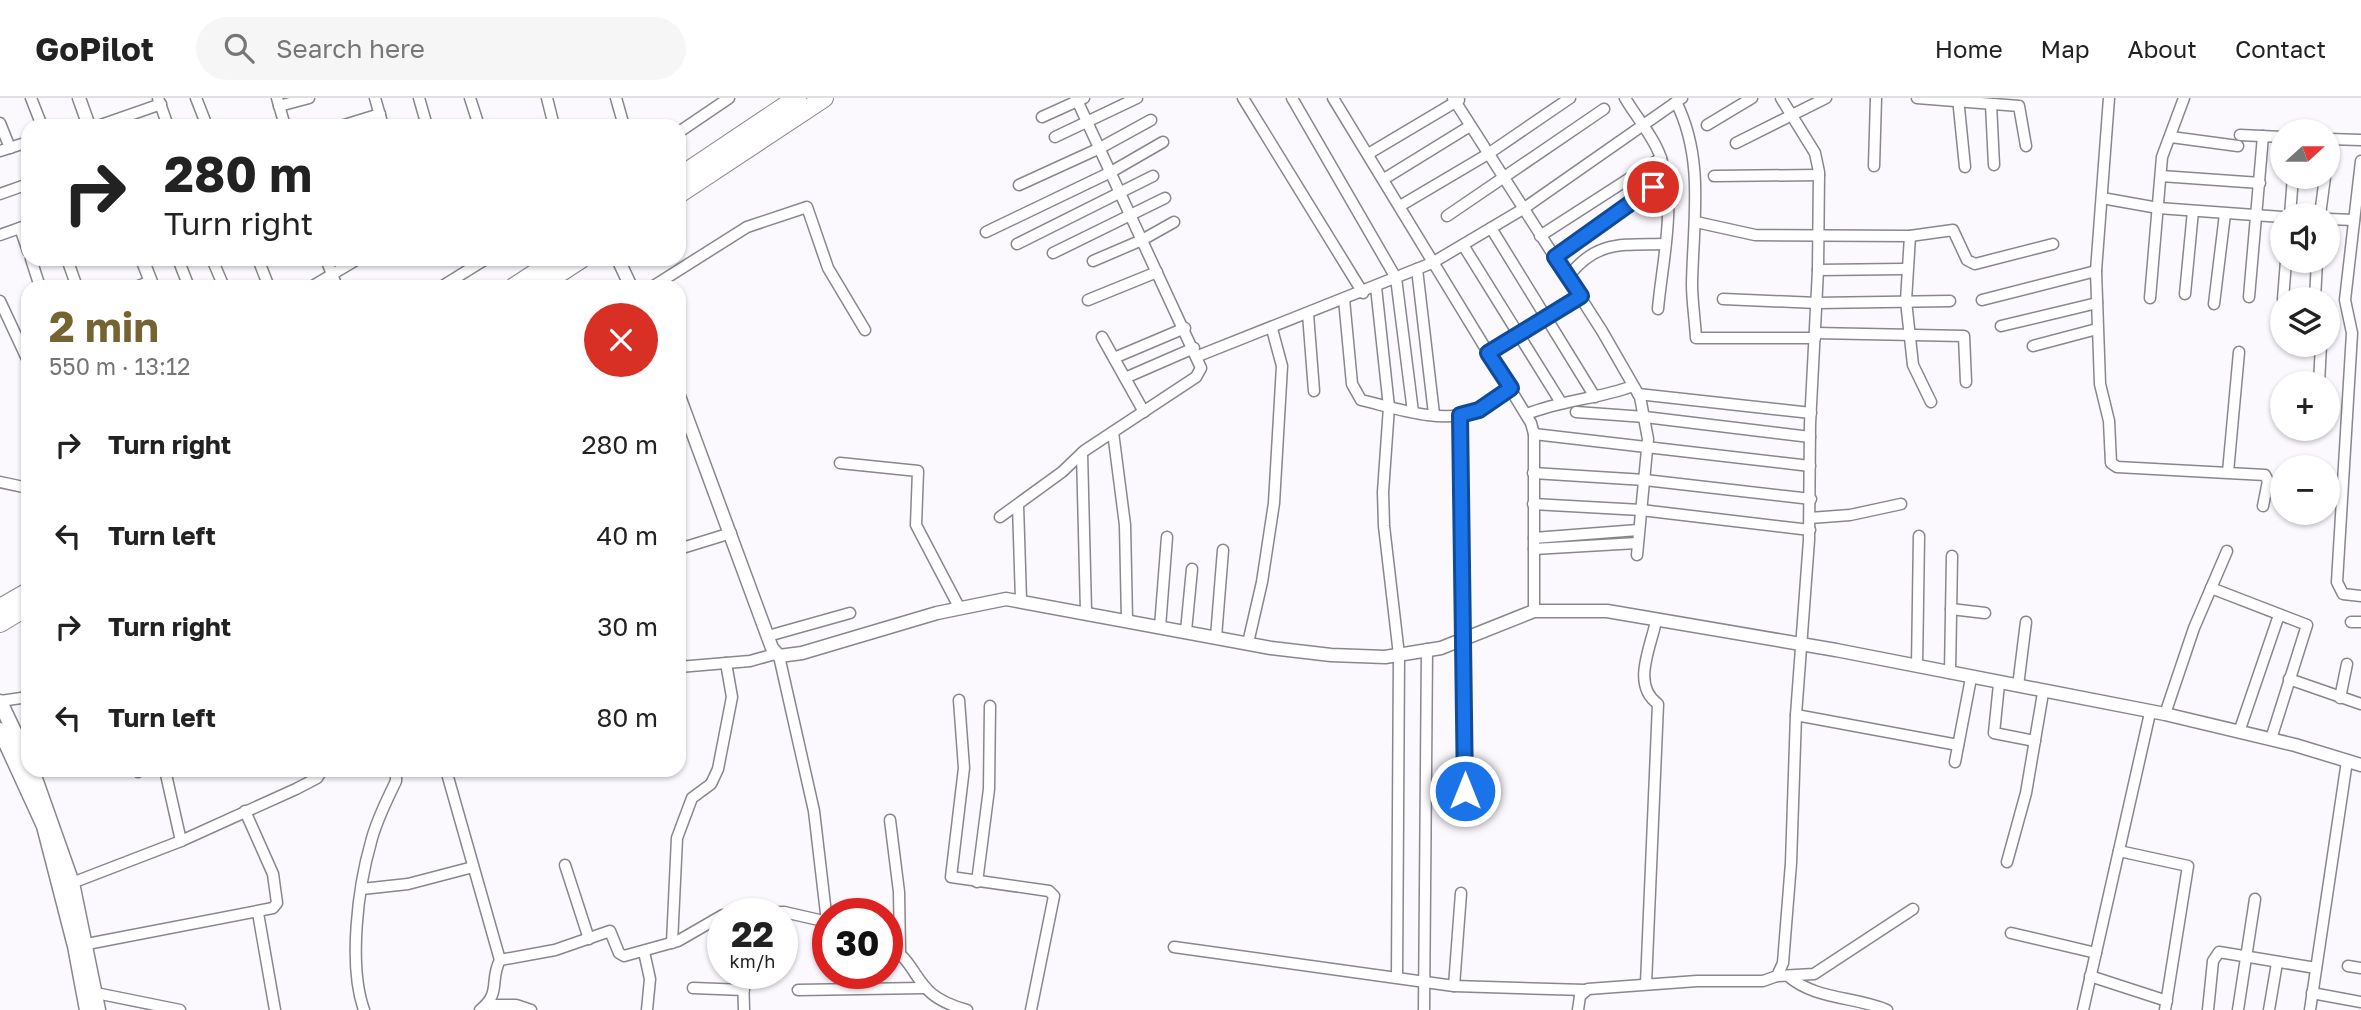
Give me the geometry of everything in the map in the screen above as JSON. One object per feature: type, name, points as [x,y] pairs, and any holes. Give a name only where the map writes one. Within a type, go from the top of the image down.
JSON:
[{"type":"highway","points":[[686,172],[797,98]]},
{"type":"highway","points":[[686,189],[824,98]]},
{"type":"highway","points":[[525,280],[546,266]]},
{"type":"highway","points":[[549,280],[570,266]]},
{"type":"highway","points":[[0,608],[21,596]]},
{"type":"highway","points":[[0,623],[21,610]]},
{"type":"main road","points":[[0,701],[21,746]]},
{"type":"main road","points":[[0,730],[21,772]]},
{"type":"main road","points":[[24,777],[66,877],[87,1010]]},
{"type":"main road","points":[[34,777],[87,944],[98,1010]]},
{"type":"street","points":[[31,98],[39,119]]},
{"type":"street","points":[[79,98],[86,119]]},
{"type":"street","points":[[198,98],[205,119]]},
{"type":"street","points":[[283,119],[278,102],[309,98]]},
{"type":"street","points":[[375,98],[381,119]]},
{"type":"street","points":[[419,98],[425,119]]},
{"type":"street","points":[[470,98],[477,119]]},
{"type":"street","points":[[547,98],[552,119]]},
{"type":"street","points":[[616,98],[622,119]]},
{"type":"street","points":[[686,127],[729,98]]},
{"type":"street","points":[[1055,137],[1137,98]]},
{"type":"street","points":[[1243,98],[1363,293]]},
{"type":"street","points":[[1292,98],[1396,278],[1412,412]]},
{"type":"street","points":[[1400,206],[1488,154],[1570,98]]},
{"type":"street","points":[[1625,98],[1661,158],[1666,177],[1665,244],[1658,309]]},
{"type":"street","points":[[1707,125],[1752,98]]},
{"type":"street","points":[[1781,98],[1815,153],[1819,175],[1818,270],[1810,437],[1810,524],[1796,715],[1782,976]]},
{"type":"street","points":[[1736,144],[1826,98]]},
{"type":"street","points":[[1874,166],[1876,98]]},
{"type":"street","points":[[1917,98],[2019,106],[2026,146]]},
{"type":"street","points":[[2109,98],[2096,271],[2100,384],[2109,421],[2111,463],[2117,467],[2265,475],[2268,481],[2263,506]]},
{"type":"street","points":[[2150,298],[2162,157],[2184,98]]},
{"type":"street","points":[[1000,517],[1082,453],[1200,373],[1196,352],[1079,99],[1042,117]]},
{"type":"street","points":[[1335,99],[1432,263],[1527,414],[1534,434],[1534,611]]},
{"type":"street","points":[[1368,154],[1456,99],[1470,126],[1581,296],[1635,390],[1645,417],[1648,448],[1637,555]]},
{"type":"street","points":[[1125,379],[1196,352],[1272,329],[1432,263],[1523,209],[1679,100],[1691,144],[1696,222],[1692,286],[1696,338],[1964,336],[1966,382]]},
{"type":"street","points":[[1958,100],[1965,167]]},
{"type":"street","points":[[129,119],[159,101],[165,119]]},
{"type":"street","points":[[1991,104],[1994,165]]},
{"type":"street","points":[[1447,216],[1604,109]]},
{"type":"street","points":[[364,119],[380,114]]},
{"type":"street","points":[[1019,185],[1100,148],[1152,120]]},
{"type":"street","points":[[0,122],[5,150]]},
{"type":"street","points":[[1384,179],[1470,126]]},
{"type":"street","points":[[2249,298],[2263,136]]},
{"type":"street","points":[[2171,137],[2239,140],[2270,136]]},
{"type":"street","points":[[2340,139],[2361,140]]},
{"type":"street","points":[[986,232],[1111,172],[1163,142]]},
{"type":"street","points":[[1540,236],[1661,158]]},
{"type":"street","points":[[2361,161],[2345,300],[2352,333],[2336,582],[2343,594],[2361,596]]},
{"type":"street","points":[[1714,176],[1819,175]]},
{"type":"street","points":[[1017,244],[1153,176]]},
{"type":"street","points":[[2161,176],[2260,183]]},
{"type":"street","points":[[1555,257],[1666,177]]},
{"type":"street","points":[[0,194],[21,186]]},
{"type":"street","points":[[1053,253],[1165,198]]},
{"type":"street","points":[[2102,198],[2158,208],[2270,217]]},
{"type":"street","points":[[686,266],[747,227],[807,207],[828,268],[865,330]]},
{"type":"street","points":[[2185,294],[2193,211]]},
{"type":"street","points":[[2214,304],[2225,214]]},
{"type":"street","points":[[2340,219],[2354,220]]},
{"type":"street","points":[[1093,261],[1142,240],[1174,222]]},
{"type":"street","points":[[1696,222],[1755,235],[1910,236],[1953,230],[1967,260],[1975,264],[2053,244]]},
{"type":"street","points":[[0,235],[21,227]]},
{"type":"street","points":[[1491,228],[1595,397]]},
{"type":"street","points":[[1910,236],[1906,301],[1913,365],[1931,402]]},
{"type":"street","points":[[1568,277],[1583,259],[1604,247],[1665,244]]},
{"type":"street","points":[[1463,245],[1560,401]]},
{"type":"street","points":[[328,266],[334,280]]},
{"type":"street","points":[[323,280],[346,266]]},
{"type":"street","points":[[452,280],[475,266]]},
{"type":"street","points":[[663,280],[685,266]]},
{"type":"street","points":[[1818,270],[1903,268]]},
{"type":"street","points":[[1417,269],[1434,414]]},
{"type":"street","points":[[1982,300],[2096,271]]},
{"type":"street","points":[[1088,300],[1157,272]]},
{"type":"street","points":[[1376,287],[1389,407],[1383,509],[1387,569],[1399,655],[1397,977]]},
{"type":"street","points":[[1488,353],[1581,296]]},
{"type":"street","points":[[1344,299],[1354,391],[1361,400],[1412,412],[1460,415],[1479,410],[1511,388]]},
{"type":"street","points":[[1723,299],[1816,303],[1950,301]]},
{"type":"street","points":[[0,301],[21,331]]},
{"type":"street","points":[[2001,326],[2097,303]]},
{"type":"street","points":[[1308,314],[1314,391]]},
{"type":"street","points":[[1114,358],[1185,328]]},
{"type":"street","points":[[1248,643],[1262,582],[1273,503],[1282,366],[1272,329]]},
{"type":"street","points":[[2032,346],[2097,329]]},
{"type":"street","points":[[1102,337],[1144,412]]},
{"type":"street","points":[[2228,472],[2239,352]]},
{"type":"street","points":[[1527,414],[1560,401],[1635,390],[1811,413]]},
{"type":"street","points":[[1576,412],[1645,417],[1810,437]]},
{"type":"street","points":[[686,414],[777,655],[814,811],[824,898]]},
{"type":"street","points":[[1460,415],[1465,791]]},
{"type":"street","points":[[1113,432],[1125,525],[1127,620]]},
{"type":"street","points":[[1534,434],[1810,466]]},
{"type":"street","points":[[1082,453],[1086,611]]},
{"type":"street","points":[[840,463],[918,471],[916,526],[959,607]]},
{"type":"street","points":[[1533,473],[1645,480],[1811,499]]},
{"type":"street","points":[[0,482],[21,486]]},
{"type":"street","points":[[1533,504],[1810,524],[1901,503]]},
{"type":"street","points":[[1018,505],[1021,600]]},
{"type":"street","points":[[1534,544],[1638,530]]},
{"type":"street","points":[[686,546],[731,533]]},
{"type":"street","points":[[1917,666],[1919,536]]},
{"type":"street","points":[[1160,627],[1167,537]]},
{"type":"street","points":[[1534,544],[1637,543]]},
{"type":"street","points":[[1216,637],[1223,550]]},
{"type":"street","points":[[2165,714],[2194,628],[2227,551]]},
{"type":"street","points":[[1950,673],[1952,556]]},
{"type":"street","points":[[1186,631],[1192,569]]},
{"type":"street","points":[[2211,588],[2307,625],[2271,739]]},
{"type":"street","points":[[686,666],[802,653],[959,607],[994,600],[1021,600],[1331,656],[1399,655],[1464,641],[1534,611],[1607,611],[1801,644],[2043,693],[2165,714],[2271,739],[2361,765]]},
{"type":"street","points":[[1951,609],[1985,612]]},
{"type":"street","points":[[768,636],[850,613]]},
{"type":"street","points":[[2239,732],[2279,615]]},
{"type":"street","points":[[1646,984],[1658,704],[1644,689],[1643,677],[1656,621]]},
{"type":"street","points":[[2018,686],[2026,622]]},
{"type":"street","points":[[1424,1010],[1427,649]]},
{"type":"street","points":[[672,943],[677,838],[692,798],[711,784],[718,769],[732,697],[726,663]]},
{"type":"street","points":[[2340,698],[2347,664]]},
{"type":"street","points":[[1955,762],[1971,678]]},
{"type":"street","points":[[2289,679],[2361,704]]},
{"type":"street","points":[[1999,684],[1994,733],[2035,741]]},
{"type":"street","points":[[2007,862],[2026,793],[2043,693]]},
{"type":"street","points":[[0,701],[21,698]]},
{"type":"street","points":[[959,700],[964,768],[951,877],[1049,891],[1054,896],[1031,1010]]},
{"type":"street","points":[[977,881],[989,789],[990,706]]},
{"type":"street","points":[[2083,1010],[2150,713]]},
{"type":"street","points":[[1796,715],[1822,717],[1958,745]]},
{"type":"street","points":[[2310,1010],[2347,761]]},
{"type":"street","points":[[167,777],[181,841]]},
{"type":"street","points":[[66,877],[181,841],[310,783],[316,777]]},
{"type":"street","points":[[364,1010],[356,939],[362,889],[371,841],[396,777]]},
{"type":"street","points":[[448,777],[500,960],[496,990],[484,1007]]},
{"type":"street","points":[[87,944],[273,908],[276,896],[273,874],[245,811]]},
{"type":"street","points":[[890,820],[899,898]]},
{"type":"street","points":[[2090,976],[2166,1005],[2188,866],[2119,851]]},
{"type":"street","points":[[565,865],[589,939]]},
{"type":"street","points":[[362,889],[408,884],[473,867]]},
{"type":"street","points":[[1454,986],[1461,893]]},
{"type":"street","points":[[2238,1010],[2255,899]]},
{"type":"street","points":[[1174,947],[1454,986],[1585,990],[1646,984],[1763,981],[1782,976],[1814,974],[1913,909]]},
{"type":"street","points":[[258,913],[275,1010]]},
{"type":"street","points":[[500,960],[555,950],[610,931],[620,955],[644,952],[672,943],[707,924]]},
{"type":"street","points":[[2011,933],[2096,953]]},
{"type":"street","points":[[644,952],[650,979],[647,1010]]},
{"type":"street","points":[[2208,1010],[2215,956],[2222,953],[2316,968]]},
{"type":"street","points":[[903,957],[923,988],[950,1008],[967,1010]]},
{"type":"street","points":[[2269,1010],[2277,963]]},
{"type":"street","points":[[2347,966],[2361,968]]},
{"type":"street","points":[[1782,976],[1811,992],[1863,1001],[1887,1010]]},
{"type":"street","points":[[693,988],[744,990],[744,1010]]},
{"type":"street","points":[[798,990],[923,988]]},
{"type":"street","points":[[1578,1010],[1585,990]]},
{"type":"street","points":[[96,993],[180,1010]]},
{"type":"street","points":[[2312,993],[2361,1002]]},
{"type":"street","points":[[484,1007],[516,1005],[531,1010]]},
{"type":"route","points":[[1465,791],[1460,415],[1479,410],[1511,388],[1488,353],[1581,296],[1555,257],[1653,187]]}]
